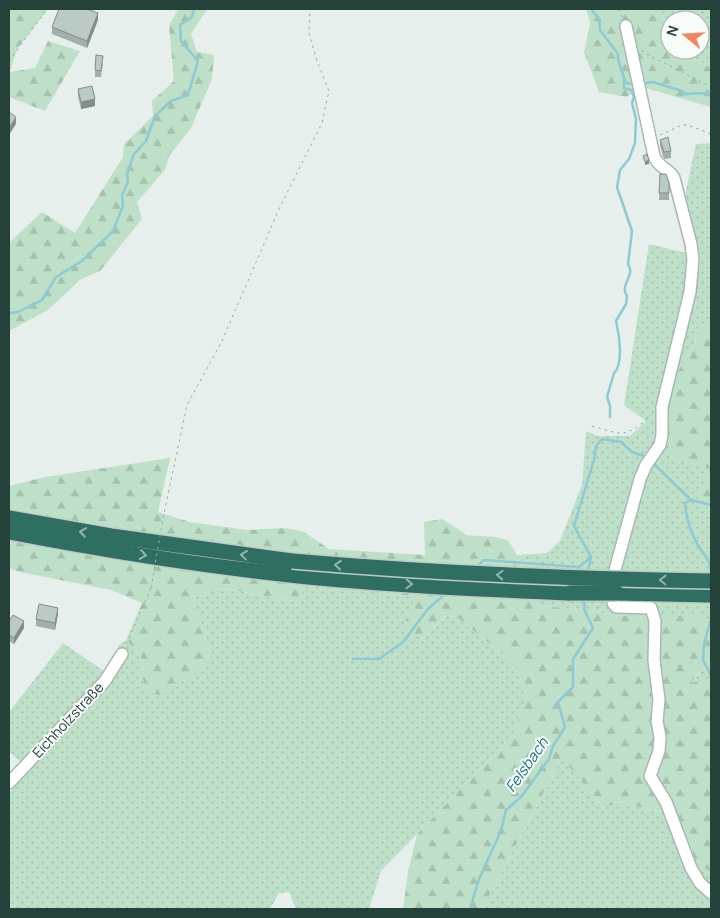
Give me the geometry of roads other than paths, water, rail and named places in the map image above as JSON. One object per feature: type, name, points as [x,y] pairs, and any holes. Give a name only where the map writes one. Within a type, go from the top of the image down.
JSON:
[{"type":"highway","points":[[9,518],[291,568],[396,584],[521,590],[711,595]]},
{"type":"highway","points":[[9,532],[172,559],[291,568],[711,581]]},
{"type":"lane","points":[[626,26],[657,163],[672,173],[674,178],[693,259],[690,292],[662,407],[660,445],[646,465],[640,479],[615,570],[613,603],[616,607],[651,608],[655,621],[654,660],[660,700],[657,721],[660,737],[658,751],[650,776],[666,802],[691,868],[700,883],[711,893]]},
{"type":"lane","name":"Eichholzstraße","points":[[9,783],[105,680],[122,654]]},
{"type":"waterway","points":[[9,313],[18,312],[42,300],[56,277],[82,261],[113,231],[123,206],[122,195],[128,182],[127,174],[134,154],[146,141],[155,116],[171,101],[188,95],[198,61],[181,41],[180,25],[192,17],[194,9]]},
{"type":"waterway","points":[[591,9],[599,19],[600,30],[618,54],[624,78],[624,88],[631,90],[634,97],[632,103],[636,119],[635,143],[629,159],[620,170],[617,187],[632,231],[628,264],[630,272],[625,288],[626,304],[616,321],[620,348],[619,363],[607,397],[610,406],[610,417]]},
{"type":"waterway","points":[[624,79],[626,83],[633,84]]},
{"type":"waterway","points":[[645,83],[653,82],[682,91],[685,94],[706,93],[711,96]]},
{"type":"waterway","name":"Felsbach","points":[[588,573],[591,557],[574,526],[594,460],[596,446],[602,439],[621,442],[632,452],[644,456]]},
{"type":"waterway","points":[[653,463],[691,500],[711,505]]},
{"type":"waterway","points":[[691,500],[685,503],[688,519],[695,540],[708,559],[711,577]]},
{"type":"waterway","points":[[475,568],[484,560],[579,567],[590,558]]},
{"type":"waterway","points":[[353,659],[379,659],[403,642],[428,609],[446,593]]},
{"type":"waterway","name":"Felsbach","points":[[470,909],[479,879],[501,831],[506,810],[521,797],[549,759],[553,746],[565,727],[558,702],[573,687],[573,659],[593,628],[584,609],[585,598]]},
{"type":"waterway","points":[[711,619],[704,644],[703,660],[711,676]]}]
